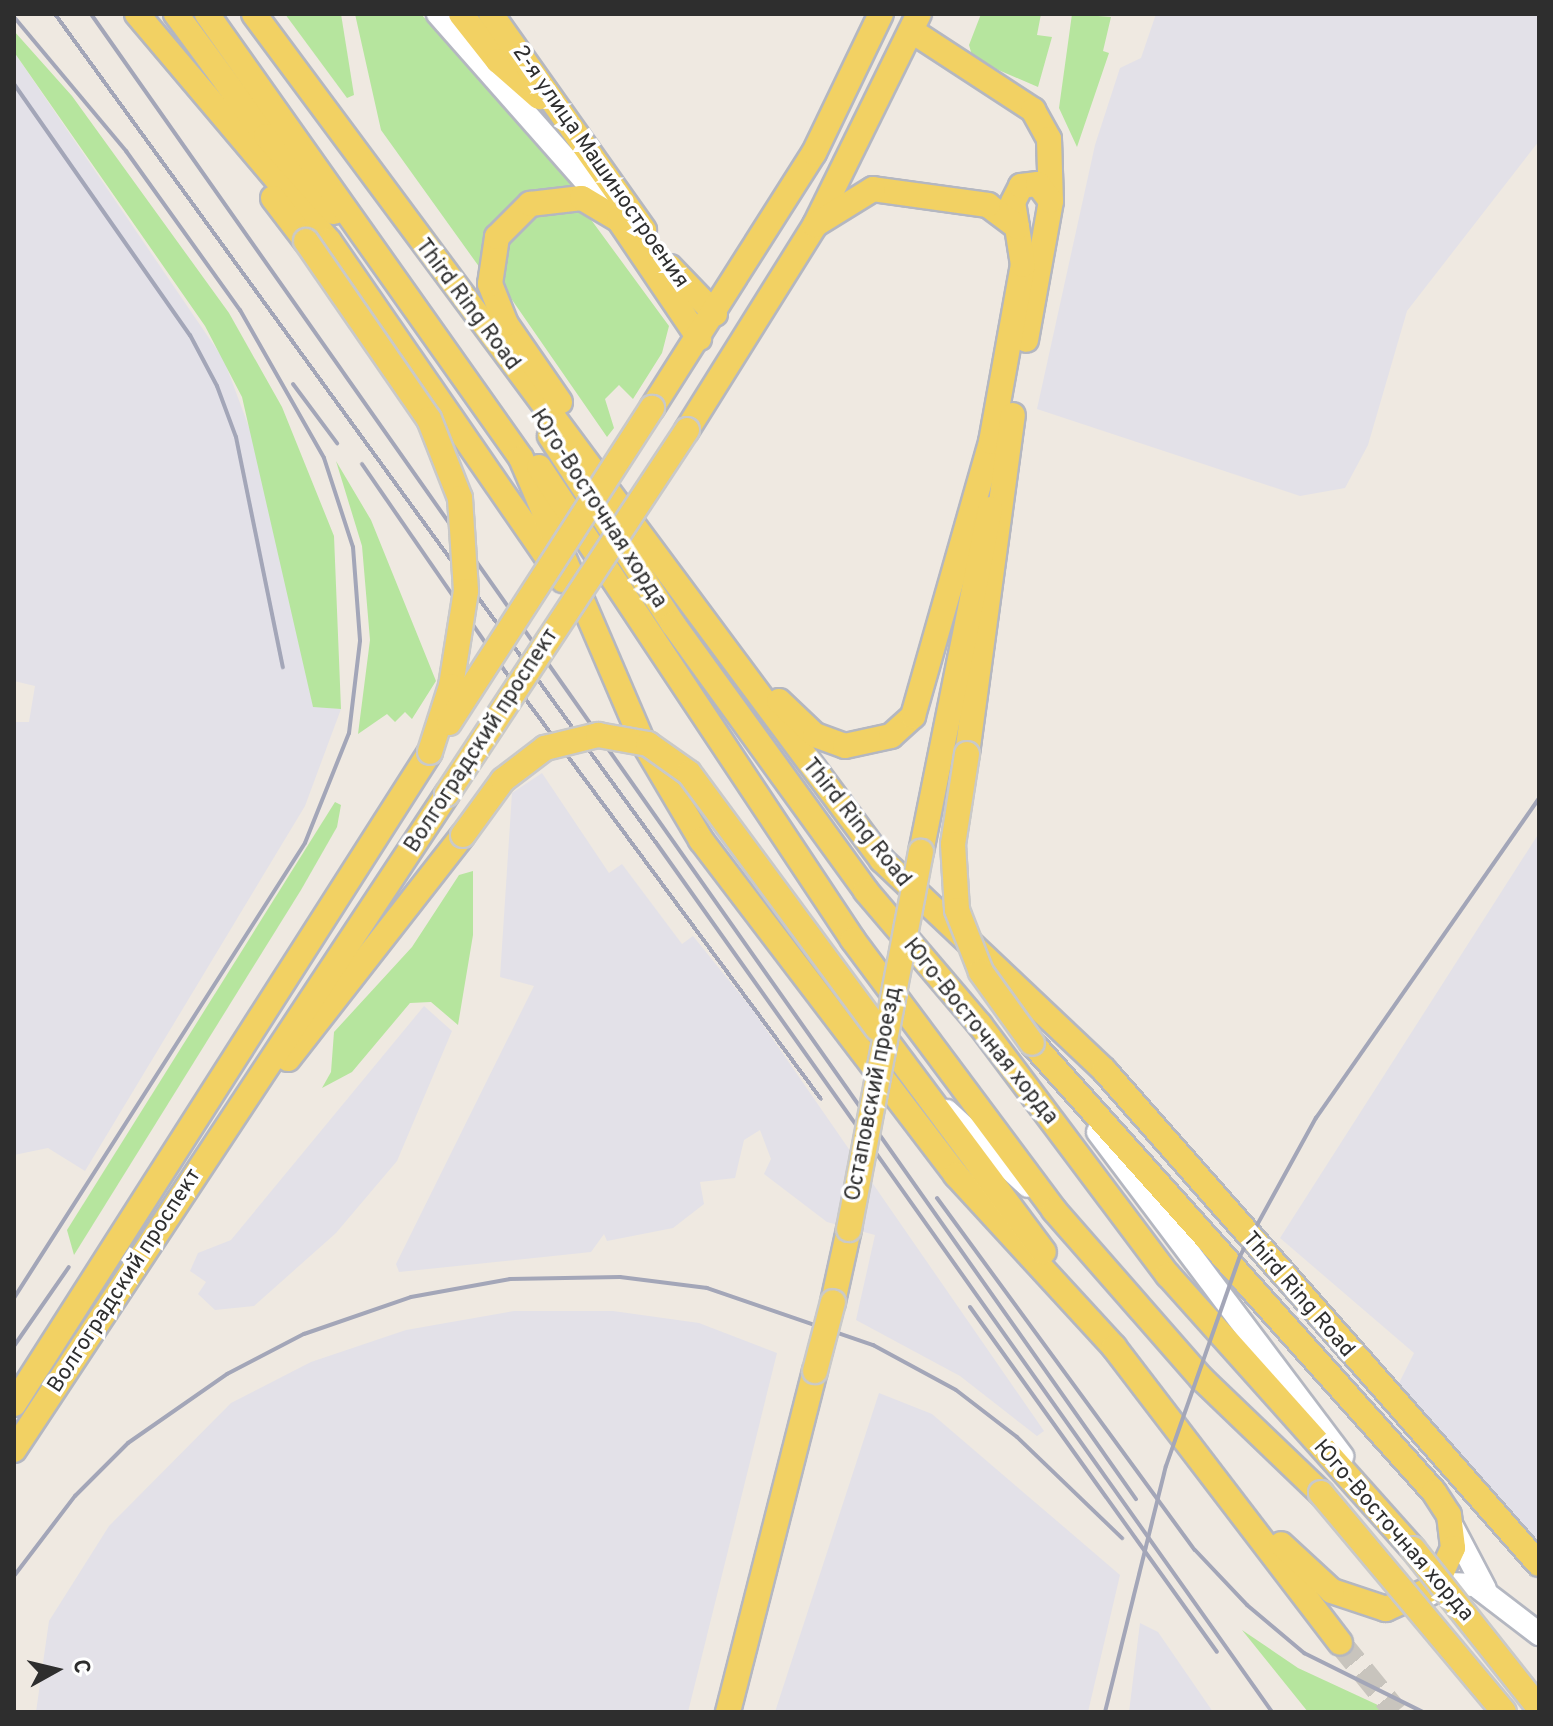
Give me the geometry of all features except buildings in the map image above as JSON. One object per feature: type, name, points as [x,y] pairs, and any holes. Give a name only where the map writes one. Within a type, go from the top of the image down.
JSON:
[{"type":"main road","points":[[137,14],[306,241],[429,419],[460,498],[466,591],[451,686],[430,752]]},
{"type":"main road","points":[[176,14],[266,136],[393,275]]},
{"type":"main road","name":"Third Ring Road","points":[[207,14],[465,374],[540,494],[626,704],[701,840],[860,1054],[956,1175],[1114,1347],[1340,1643]]},
{"type":"main road","name":"Third Ring Road","points":[[254,14],[473,316],[651,541],[882,860],[1077,1041],[1359,1365],[1539,1564]]},
{"type":"main road","points":[[461,14],[498,61],[564,130]]},
{"type":"main road","name":"2-я улица Машиностроения","points":[[491,14],[564,130],[689,295],[715,314]]},
{"type":"main road","name":"Волгоградский проспект","points":[[14,1404],[430,752],[715,314],[814,153],[881,14]]},
{"type":"main road","points":[[916,22],[1033,110],[1053,155],[1051,201],[1003,473],[953,844],[957,910],[981,972],[1032,1043],[1210,1260],[1449,1515],[1450,1563],[1423,1597],[1386,1609],[1345,1599],[1207,1468]]},
{"type":"main road","name":"Волгоградский проспект","points":[[14,1450],[687,430],[815,225],[916,22]]},
{"type":"main road","points":[[158,42],[314,223],[435,388],[571,593],[626,704]]},
{"type":"main road","points":[[723,641],[799,724],[831,742],[874,742],[913,716],[991,442],[1023,265],[1013,202],[1021,186],[1038,184],[1051,201]]},
{"type":"main road","points":[[815,225],[873,189],[988,205],[1017,227]]},
{"type":"main road","points":[[619,220],[582,198],[530,204],[497,237],[490,284],[506,324],[651,541]]},
{"type":"main road","name":"2-я улица Машиностроения","points":[[619,220],[699,338]]},
{"type":"main road","name":"Юго-Восточная хорда","points":[[473,316],[673,624],[866,891],[980,1025],[1168,1275],[1347,1469],[1539,1708]]},
{"type":"main road","name":"Юго-Восточная хорда","points":[[465,374],[572,513],[853,940],[1054,1210],[1202,1379],[1321,1493],[1504,1712]]},
{"type":"main road","name":"Остаповский проезд","points":[[728,1712],[833,1302],[980,540],[1003,473]]},
{"type":"main road","points":[[196,1173],[503,780],[545,748],[598,735],[648,744],[677,760],[702,788],[1114,1347]]},
{"type":"street","name":"2-я улица Машиностроения","points":[[438,14],[564,130],[619,220]]},
{"type":"street","points":[[926,1091],[1054,1210]]},
{"type":"street","points":[[1210,1260],[1347,1469]]},
{"type":"street","points":[[1449,1515],[1467,1563],[1489,1593],[1539,1634]]},
{"type":"street","points":[[1423,1597],[1458,1583],[1489,1593]]},
{"type":"shaded area","points":[[1156,14],[1539,14],[1539,141],[1407,311],[1368,445],[1345,488],[1300,496],[1037,409],[1095,145],[1120,68],[1141,58]]},
{"type":"shaded area","points":[[14,52],[224,360],[257,449],[313,706],[341,709],[305,806],[85,1171],[48,1148],[14,1155],[14,722],[29,722],[35,686],[14,681]]},
{"type":"shaded area","points":[[542,773],[609,873],[622,864],[682,944],[693,936],[752,1009],[1044,1431],[1037,1436],[960,1376],[856,1320],[875,1235],[827,1222],[764,1174],[771,1159],[760,1130],[744,1140],[735,1178],[700,1182],[704,1204],[673,1228],[607,1241],[604,1234],[591,1252],[399,1272],[396,1264],[534,986],[500,977],[512,793]]},
{"type":"shaded area","points":[[1539,833],[1539,1551],[1396,1389],[1414,1353],[1280,1238]]},
{"type":"shaded area","points":[[424,1006],[452,1031],[397,1161],[336,1233],[254,1306],[215,1310],[198,1294],[206,1282],[190,1271],[198,1253],[231,1240]]},
{"type":"shaded area","points":[[514,1311],[613,1311],[699,1323],[777,1353],[688,1712],[36,1712],[49,1621],[109,1526],[231,1403],[311,1362],[406,1330]]},
{"type":"shaded area","points":[[879,1393],[932,1414],[1120,1575],[1088,1712],[775,1712]]},
{"type":"shaded area","points":[[1140,1623],[1158,1632],[1213,1712],[1129,1712]]},
{"type":"green space","points":[[285,14],[341,14],[354,95],[347,98]]},
{"type":"green space","points":[[355,14],[421,14],[574,187],[541,190],[510,206],[488,236],[480,268],[381,130]]},
{"type":"green space","points":[[981,14],[1041,14],[1037,35],[1052,37],[1038,87],[973,59],[969,45]]},
{"type":"green space","points":[[1072,14],[1111,17],[1103,51],[1109,53],[1077,147],[1059,108]]},
{"type":"green space","points":[[14,31],[72,96],[229,313],[282,407],[334,536],[341,709],[313,707],[242,397],[205,326],[14,52]]},
{"type":"green space","points":[[581,206],[669,326],[662,353],[633,399],[619,385],[605,399],[614,428],[607,437],[501,284],[504,243],[530,213]]},
{"type":"green space","points":[[336,461],[371,520],[436,681],[412,719],[405,712],[395,722],[387,714],[358,734],[370,640],[362,546]]},
{"type":"green space","points":[[335,802],[341,805],[337,827],[301,890],[74,1255],[67,1230]]},
{"type":"green space","points":[[473,871],[473,935],[458,1025],[431,1002],[410,1003],[352,1072],[322,1088],[331,1072],[334,1032],[412,947],[459,875]]},
{"type":"green space","points":[[1242,1630],[1298,1668],[1393,1712],[1308,1712]]},
{"type":"tunnel","points":[[1340,1643],[1396,1712]]},
{"type":"railway","points":[[55,14],[657,844],[1272,1712]]},
{"type":"railway","points":[[91,14],[1136,1499]]},
{"type":"railway","points":[[14,17],[126,151],[240,310],[324,458],[353,547],[360,641],[349,733],[305,843],[14,1298]]},
{"type":"railway","points":[[14,84],[190,335],[217,386],[236,437],[283,667]]},
{"type":"railway","points":[[293,384],[337,443]]},
{"type":"railway","points":[[362,464],[504,670],[821,1099]]},
{"type":"railway","points":[[1105,1712],[1166,1466],[1240,1256],[1316,1118],[1539,798]]},
{"type":"railway","points":[[937,1198],[1195,1550],[1247,1605],[1304,1653],[1423,1712]]},
{"type":"railway","points":[[14,1346],[69,1267]]},
{"type":"railway","points":[[14,1576],[75,1496],[128,1443],[227,1374],[304,1334],[411,1297],[510,1279],[620,1277],[707,1288],[873,1345],[956,1390],[1017,1437],[1122,1538]]},
{"type":"railway","points":[[970,1307],[1217,1652]]}]
